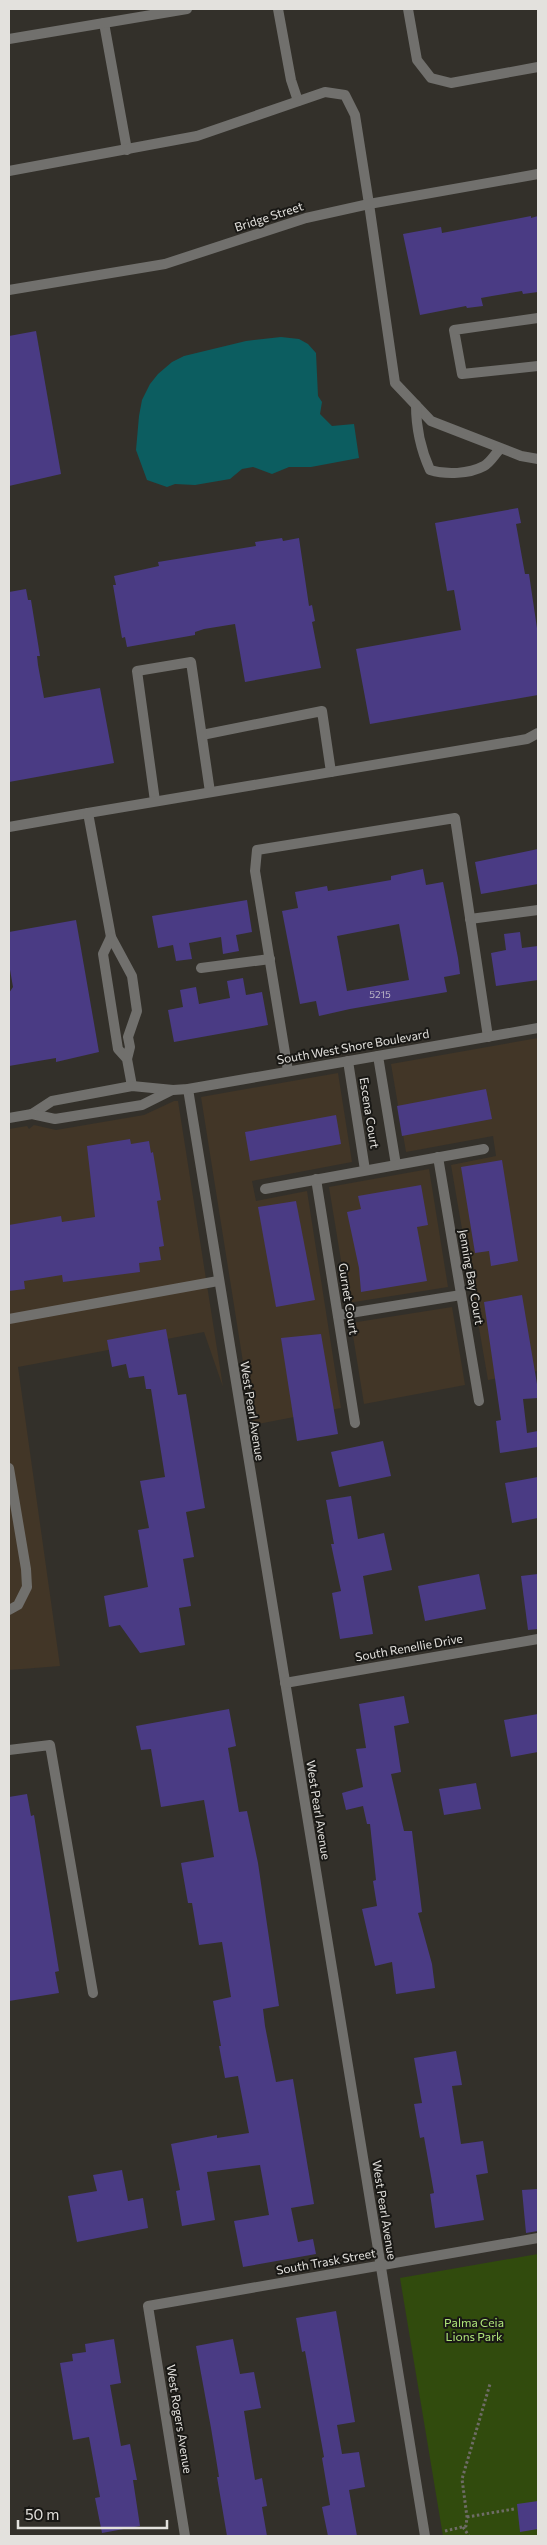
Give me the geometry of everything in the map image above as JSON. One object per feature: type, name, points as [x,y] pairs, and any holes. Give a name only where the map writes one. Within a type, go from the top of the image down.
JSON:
[{"type":"street","points":[[9,40],[187,9]]},
{"type":"street","points":[[278,9],[291,80],[298,101]]},
{"type":"street","points":[[408,9],[417,60],[431,78],[451,83],[538,67]]},
{"type":"street","points":[[104,23],[127,150]]},
{"type":"street","points":[[9,171],[197,136],[325,92],[345,95],[355,115],[395,383],[430,421],[500,449],[538,459]]},
{"type":"street","name":"Bridge Street","points":[[9,290],[165,264],[306,218],[368,204],[538,174]]},
{"type":"street","points":[[538,318],[454,330],[462,374],[538,366]]},
{"type":"street","points":[[416,405],[418,429],[424,457],[430,470],[441,474],[468,471],[485,466],[500,449]]},
{"type":"street","points":[[155,801],[138,671],[191,662],[210,792]]},
{"type":"street","points":[[202,735],[322,711],[331,772]]},
{"type":"street","points":[[9,827],[527,739],[538,733]]},
{"type":"street","points":[[88,813],[111,937],[132,976],[136,1011],[128,1037],[130,1047],[127,1059],[132,1086]]},
{"type":"street","points":[[288,1071],[255,871],[257,850],[455,818],[488,1036]]},
{"type":"street","points":[[470,919],[538,910]]},
{"type":"street","points":[[111,937],[103,954],[118,1049],[127,1059]]},
{"type":"street","points":[[200,968],[270,959]]},
{"type":"street","name":"South West Shore Boulevard","points":[[32,1114],[52,1101],[132,1086],[173,1090],[188,1088],[538,1028]]},
{"type":"street","name":"Escena Court","points":[[378,1056],[396,1165]]},
{"type":"street","name":"Escena Court","points":[[348,1061],[365,1170]]},
{"type":"street","name":"West Pearl Avenue","points":[[188,1088],[218,1281],[425,2536]]},
{"type":"street","name":"South West Shore Boulevard","points":[[9,1118],[32,1114],[55,1119],[142,1105],[173,1090]]},
{"type":"street","points":[[265,1188],[484,1148]]},
{"type":"street","name":"Jenning Bay Court","points":[[438,1157],[480,1401]]},
{"type":"street","name":"Gurnet Court","points":[[316,1179],[355,1423]]},
{"type":"street","points":[[9,1319],[218,1281]]},
{"type":"street","points":[[338,1315],[461,1295]]},
{"type":"street","points":[[9,1468],[26,1569],[27,1587],[18,1605],[9,1610]]},
{"type":"street","name":"South Renellie Drive","points":[[285,1683],[538,1639]]},
{"type":"street","points":[[9,1750],[50,1745],[93,1993]]},
{"type":"street","name":"South Trask Street","points":[[148,2306],[538,2238]]},
{"type":"street","name":"West Rogers Avenue","points":[[148,2306],[185,2536]]},
{"type":"path","points":[[445,2531],[466,2526],[467,2517],[462,2479],[490,2384]]},
{"type":"path","points":[[467,2517],[514,2509]]},
{"type":"path","points":[[463,2527],[470,2536]]},
{"type":"shaded area","points":[[538,1038],[538,1371],[488,1380],[451,1165],[496,1156],[493,1136],[406,1152],[391,1064]]},
{"type":"shaded area","points":[[338,1073],[352,1162],[252,1181],[256,1201],[307,1191],[341,1408],[253,1425],[201,1097]]},
{"type":"shaded area","points":[[174,1101],[178,1101],[223,1387],[204,1332],[18,1367],[60,1666],[9,1670],[9,1129],[27,1126],[29,1129],[34,1125],[56,1130],[144,1115]]},
{"type":"shaded area","points":[[429,1169],[448,1287],[348,1303],[329,1187]]},
{"type":"shaded area","points":[[452,1307],[465,1385],[364,1404],[351,1323]]},
{"type":"green space","name":"Palma Ceia Lions Park","points":[[538,2254],[538,2536],[443,2536],[400,2278]]},
{"type":"water","points":[[281,337],[299,339],[308,344],[316,353],[318,396],[322,402],[320,414],[332,426],[354,424],[359,458],[311,467],[289,467],[272,474],[253,467],[242,469],[230,479],[195,485],[175,484],[167,487],[147,480],[136,450],[139,416],[142,400],[150,384],[158,374],[172,362],[184,356],[246,341]]},
{"type":"building","points":[[531,216],[531,218],[538,216],[538,292],[523,294],[522,291],[481,298],[483,306],[467,308],[466,306],[420,315],[403,234],[441,227],[442,233]]},
{"type":"building","points":[[36,331],[61,474],[9,486],[9,336]]},
{"type":"building","points":[[518,508],[521,523],[516,524],[525,574],[529,574],[538,635],[538,695],[370,724],[356,649],[461,630],[454,590],[447,591],[435,523]]},
{"type":"building","points":[[282,538],[283,541],[299,538],[309,606],[312,605],[315,621],[312,622],[321,668],[245,682],[235,624],[204,629],[195,632],[195,635],[127,647],[125,637],[122,638],[113,585],[116,585],[114,576],[159,566],[158,562],[256,546],[255,542]]},
{"type":"building","points":[[26,589],[28,600],[31,600],[40,656],[37,656],[38,665],[44,698],[100,688],[114,763],[9,782],[9,592]]},
{"type":"building","points":[[538,849],[538,884],[481,894],[475,862]]},
{"type":"building","points":[[423,869],[426,885],[443,882],[460,974],[444,977],[447,992],[319,1016],[316,1001],[300,1004],[282,911],[298,908],[295,892],[327,886],[328,891],[391,880],[391,876]],"holes":[[[399,924],[409,980],[347,991],[337,936]]]},
{"type":"building","points":[[247,900],[252,932],[236,935],[239,951],[223,954],[221,937],[189,943],[192,959],[176,961],[173,945],[158,948],[152,916]]},
{"type":"building","points":[[76,920],[99,1052],[56,1062],[56,1058],[9,1066],[9,993],[13,987],[9,964],[9,932]]},
{"type":"building","points":[[520,932],[522,948],[538,946],[538,980],[496,986],[491,953],[506,950],[504,934]]},
{"type":"building","points":[[243,978],[246,995],[262,992],[268,1025],[174,1042],[168,1010],[183,1007],[180,990],[196,987],[199,1004],[230,998],[227,981]]},
{"type":"building","points":[[486,1089],[492,1119],[402,1136],[397,1106]]},
{"type":"building","points":[[336,1115],[341,1144],[250,1161],[245,1132]]},
{"type":"building","points":[[130,1139],[131,1144],[149,1141],[151,1153],[153,1152],[161,1200],[157,1201],[164,1246],[159,1247],[161,1260],[139,1263],[140,1272],[63,1282],[62,1275],[24,1281],[25,1289],[9,1291],[9,1225],[61,1216],[62,1222],[95,1217],[87,1146]]},
{"type":"building","points":[[502,1160],[518,1261],[491,1266],[489,1251],[475,1253],[461,1167]]},
{"type":"building","points":[[421,1185],[428,1225],[417,1227],[427,1281],[361,1292],[359,1268],[347,1212],[361,1209],[358,1196]]},
{"type":"building","points":[[296,1201],[315,1300],[276,1307],[258,1207]]},
{"type":"building","points":[[522,1295],[538,1390],[538,1398],[523,1399],[527,1433],[538,1431],[538,1447],[500,1453],[496,1421],[501,1420],[484,1302]]},
{"type":"building","points":[[166,1329],[178,1395],[186,1394],[205,1508],[186,1512],[194,1557],[183,1559],[191,1606],[179,1608],[185,1645],[140,1653],[120,1625],[109,1627],[104,1596],[148,1587],[138,1530],[149,1528],[140,1481],[165,1477],[151,1389],[146,1389],[144,1376],[129,1378],[126,1364],[112,1367],[107,1340]]},
{"type":"building","points":[[321,1334],[338,1434],[297,1441],[281,1338]]},
{"type":"building","points":[[383,1441],[391,1476],[339,1487],[331,1452]]},
{"type":"building","points":[[538,1477],[538,1518],[512,1523],[505,1483]]},
{"type":"building","points":[[351,1496],[358,1539],[384,1533],[392,1570],[363,1576],[373,1634],[340,1639],[332,1593],[341,1591],[331,1544],[334,1544],[326,1500]]},
{"type":"building","points":[[479,1574],[486,1609],[425,1621],[418,1586]]},
{"type":"building","points":[[538,1574],[538,1629],[528,1630],[521,1576]]},
{"type":"building","points":[[404,1696],[409,1723],[394,1726],[401,1772],[391,1774],[404,1831],[412,1831],[422,1912],[418,1913],[432,1964],[435,1988],[396,1994],[392,1962],[375,1966],[362,1909],[377,1906],[373,1881],[376,1880],[370,1824],[367,1824],[363,1806],[346,1810],[342,1793],[363,1787],[356,1749],[366,1748],[359,1704]]},
{"type":"building","points":[[229,1709],[236,1746],[228,1748],[239,1812],[247,1811],[258,1863],[279,2006],[263,2009],[265,2026],[276,2082],[293,2079],[314,2204],[291,2208],[298,2242],[313,2239],[316,2254],[243,2267],[234,2221],[269,2215],[260,2165],[207,2172],[215,2220],[182,2226],[176,2191],[180,2190],[171,2144],[217,2135],[217,2138],[249,2133],[238,2076],[225,2078],[219,2046],[221,2046],[213,2001],[231,1997],[222,1942],[199,1945],[192,1903],[188,1903],[181,1863],[214,1857],[204,1800],[161,1807],[151,1749],[141,1750],[136,1726]]},
{"type":"building","points":[[538,1714],[538,1752],[511,1757],[504,1720]]},
{"type":"building","points":[[476,1783],[481,1809],[444,1815],[439,1789]]},
{"type":"building","points":[[27,1794],[31,1816],[34,1815],[59,1971],[55,1972],[59,1993],[9,2001],[9,1797]]},
{"type":"building","points":[[456,2051],[462,2085],[452,2086],[461,2144],[483,2141],[488,2173],[476,2175],[484,2220],[435,2228],[430,2194],[434,2193],[424,2137],[420,2138],[414,2104],[422,2103],[414,2058]]},
{"type":"building","points":[[122,2170],[128,2201],[143,2198],[148,2228],[77,2242],[68,2196],[97,2191],[93,2175]]},
{"type":"building","points":[[538,2189],[538,2231],[526,2233],[522,2190]]},
{"type":"building","points":[[336,2311],[355,2422],[337,2425],[342,2454],[359,2452],[365,2487],[349,2490],[357,2536],[328,2536],[322,2507],[330,2505],[322,2458],[324,2457],[305,2351],[302,2352],[296,2318]]},
{"type":"building","points":[[114,2339],[121,2383],[110,2385],[121,2446],[130,2444],[137,2480],[133,2480],[140,2526],[102,2533],[95,2498],[100,2497],[89,2437],[73,2440],[60,2363],[73,2361],[72,2354],[86,2352],[85,2344]]},
{"type":"building","points":[[233,2339],[240,2374],[254,2372],[261,2408],[244,2411],[255,2480],[262,2478],[267,2506],[262,2507],[267,2536],[227,2536],[217,2477],[219,2477],[196,2346]]},
{"type":"building","points":[[538,2501],[538,2529],[520,2532],[517,2504]]}]
